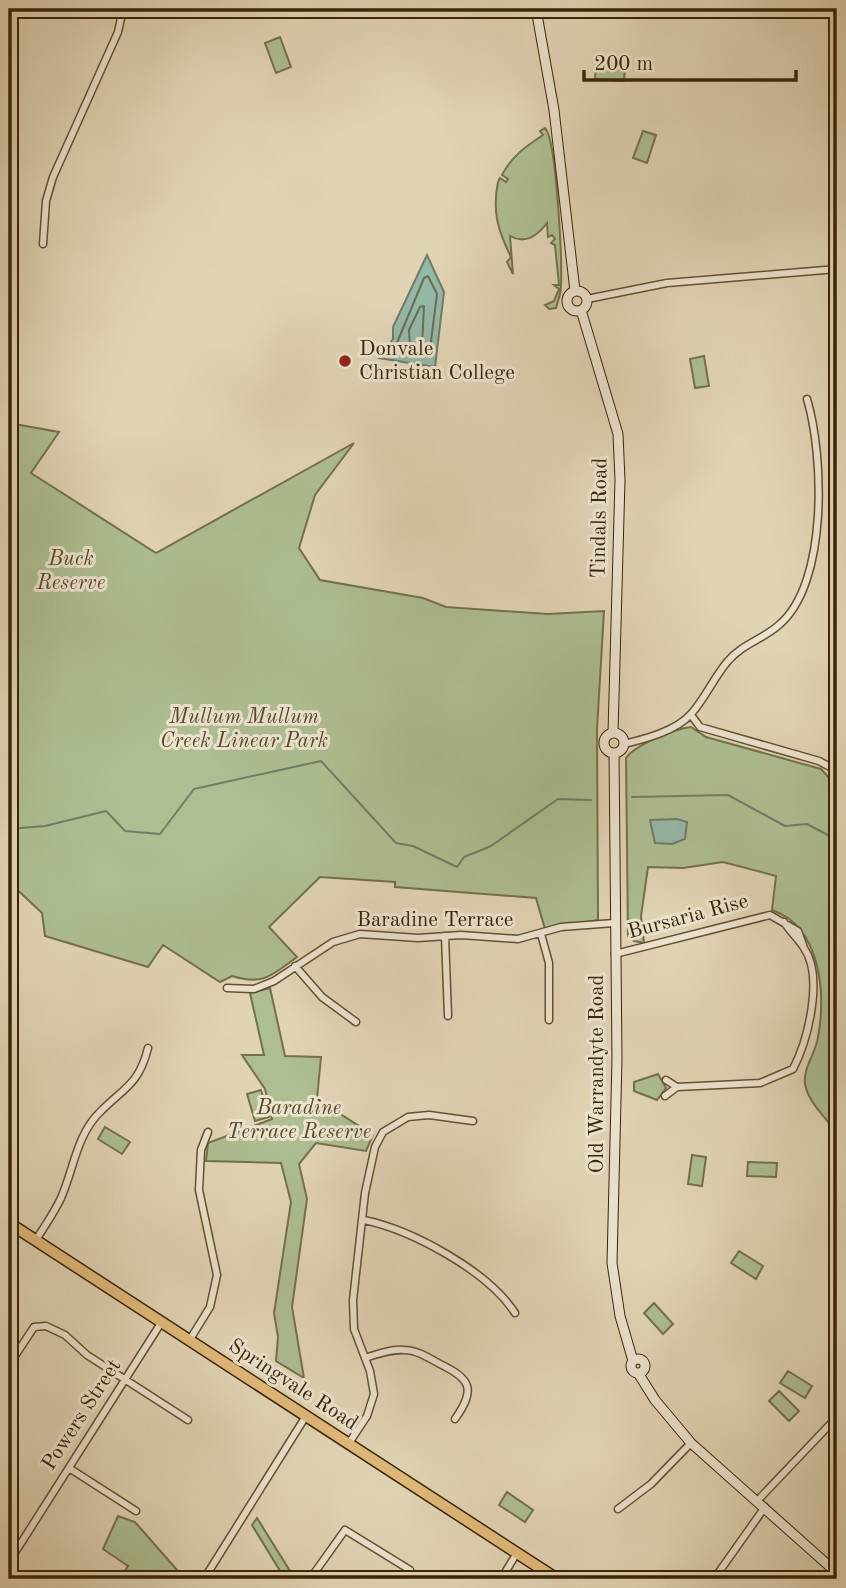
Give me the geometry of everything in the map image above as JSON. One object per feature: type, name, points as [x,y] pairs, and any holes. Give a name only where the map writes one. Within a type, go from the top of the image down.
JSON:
[{"type":"main road","points":[[536,9],[555,120],[575,291]]},
{"type":"main road","points":[[575,291],[581,292],[587,299],[581,310],[574,311],[567,304],[569,294],[575,291]]},
{"type":"main road","name":"Tindals Road","points":[[581,310],[610,399],[619,453],[613,733]]},
{"type":"main road","points":[[613,733],[621,736],[624,744],[619,751],[614,752],[608,751],[604,743],[608,735],[613,733]]},
{"type":"main road","name":"Old Warrandyte Road","points":[[614,752],[617,1059],[612,1264],[620,1316],[631,1349],[637,1360],[645,1363],[641,1371],[655,1400],[691,1443],[836,1570]]},
{"type":"main road","name":"Springvale Road","points":[[9,1223],[557,1579]]},
{"type":"street","points":[[43,244],[46,201],[53,177],[118,32],[124,9]]},
{"type":"street","points":[[587,299],[667,283],[837,269]]},
{"type":"street","points":[[624,744],[659,734],[691,715],[730,659],[754,639],[780,624],[803,592],[811,562],[818,463],[807,399]]},
{"type":"street","points":[[691,715],[700,727],[819,761],[832,768]]},
{"type":"street","name":"Bursaria Rise","points":[[615,954],[771,915],[784,922],[793,937],[803,946],[810,970],[812,1009],[809,1031],[793,1069],[760,1083],[677,1087]]},
{"type":"street","name":"Baradine Terrace","points":[[227,988],[254,989],[274,981],[333,942],[360,934],[418,938],[445,936],[518,939],[584,923],[614,923]]},
{"type":"street","points":[[541,933],[548,963],[549,1020]]},
{"type":"street","points":[[445,936],[448,1016]]},
{"type":"street","points":[[295,967],[322,997],[356,1022]]},
{"type":"street","points":[[36,1240],[60,1200],[80,1141],[100,1111],[133,1084],[143,1067],[148,1048]]},
{"type":"street","points":[[665,1096],[677,1087],[667,1080]]},
{"type":"street","points":[[349,1443],[367,1416],[374,1394],[354,1329],[353,1300],[370,1161],[383,1132],[408,1117],[429,1115],[473,1121]]},
{"type":"street","points":[[189,1341],[210,1307],[217,1275],[199,1191],[201,1150],[208,1132]]},
{"type":"street","points":[[364,1220],[379,1223],[451,1256],[493,1287],[515,1313]]},
{"type":"street","name":"Powers Street","points":[[9,1562],[161,1323]]},
{"type":"street","points":[[9,1365],[32,1330],[41,1325],[65,1335],[87,1355],[188,1420]]},
{"type":"street","points":[[365,1358],[402,1349],[416,1352],[460,1374],[467,1382],[468,1393],[456,1419]]},
{"type":"street","points":[[204,1579],[306,1416]]},
{"type":"street","points":[[714,1579],[762,1503],[837,1417]]},
{"type":"street","points":[[618,1509],[651,1484],[691,1443]]},
{"type":"street","points":[[69,1468],[136,1511]]},
{"type":"street","points":[[310,1579],[345,1530],[410,1570]]},
{"type":"street","points":[[500,1579],[517,1553]]},
{"type":"green space","points":[[280,37],[291,67],[276,73],[265,43]]},
{"type":"green space","points":[[596,65],[625,67],[624,81],[595,79]]},
{"type":"green space","points":[[545,128],[553,154],[556,177],[561,273],[560,291],[556,308],[549,309],[545,305],[554,301],[559,289],[554,285],[559,285],[555,245],[551,243],[555,239],[552,235],[548,237],[547,223],[540,231],[526,239],[510,236],[513,274],[507,262],[511,257],[496,212],[500,178],[506,182],[508,179],[502,175],[510,162],[543,135],[540,131]]},
{"type":"green space","points":[[643,131],[656,135],[647,163],[633,158]]},
{"type":"green space","points":[[704,356],[709,386],[695,388],[690,359]]},
{"type":"green space","name":"Mullum Mullum Creek Linear Park","points":[[9,423],[59,432],[31,473],[156,553],[354,443],[315,495],[299,548],[320,580],[423,598],[446,607],[548,614],[604,611],[597,729],[598,920],[545,929],[536,898],[395,887],[395,882],[320,877],[269,927],[297,957],[267,977],[252,980],[232,976],[220,982],[163,945],[148,967],[45,936],[42,913],[9,882]]},
{"type":"green space","points":[[691,727],[706,737],[821,769],[830,779],[832,793],[837,795],[837,1133],[814,1103],[805,1084],[806,1072],[818,1037],[820,982],[810,946],[801,931],[772,910],[776,876],[723,862],[683,868],[648,867],[641,916],[644,943],[634,941],[628,936],[626,758],[656,738]]},
{"type":"green space","name":"Baradine Terrace Reserve","points":[[270,988],[285,1056],[321,1057],[317,1099],[373,1135],[366,1151],[316,1143],[299,1164],[307,1199],[292,1307],[304,1378],[276,1361],[278,1337],[274,1313],[291,1202],[281,1163],[206,1161],[208,1143],[272,1119],[265,1089],[242,1055],[264,1055],[250,993]]},
{"type":"green space","points":[[658,1074],[666,1088],[657,1100],[634,1091],[634,1082]]},
{"type":"green space","points":[[261,1090],[269,1117],[255,1121],[247,1094]]},
{"type":"green space","points":[[105,1127],[130,1142],[122,1154],[98,1139]]},
{"type":"green space","points":[[692,1155],[706,1157],[702,1186],[688,1184]]},
{"type":"green space","points":[[748,1162],[777,1163],[776,1177],[747,1176]]},
{"type":"green space","points":[[739,1251],[763,1266],[756,1279],[731,1263]]},
{"type":"green space","points":[[654,1303],[673,1324],[663,1334],[644,1313]]},
{"type":"green space","points":[[788,1371],[812,1386],[805,1398],[780,1383]]},
{"type":"green space","points":[[779,1391],[799,1411],[789,1421],[769,1401]]},
{"type":"green space","points":[[507,1492],[533,1510],[525,1522],[499,1505]]},
{"type":"green space","points":[[118,1516],[135,1522],[185,1579],[119,1579],[128,1566],[103,1549]]},
{"type":"green space","points":[[257,1518],[295,1579],[285,1579],[252,1525]]},
{"type":"water","points":[[427,255],[444,292],[435,367],[379,358],[393,339],[393,327]]},
{"type":"water","points":[[677,819],[687,822],[685,839],[672,844],[655,843],[650,820]]},
{"type":"waterway","points":[[9,829],[45,826],[106,811],[125,831],[160,834],[194,789],[321,761],[396,843],[413,846],[457,867],[464,857],[491,846],[558,799],[591,800]]},
{"type":"waterway","points":[[632,797],[728,795],[785,826],[807,824],[837,840]]},
{"type":"place","name":"Donvale Christian College","points":[[345,361]]},
{"type":"park label","name":"Buck Reserve","points":[[71,571]]}]
